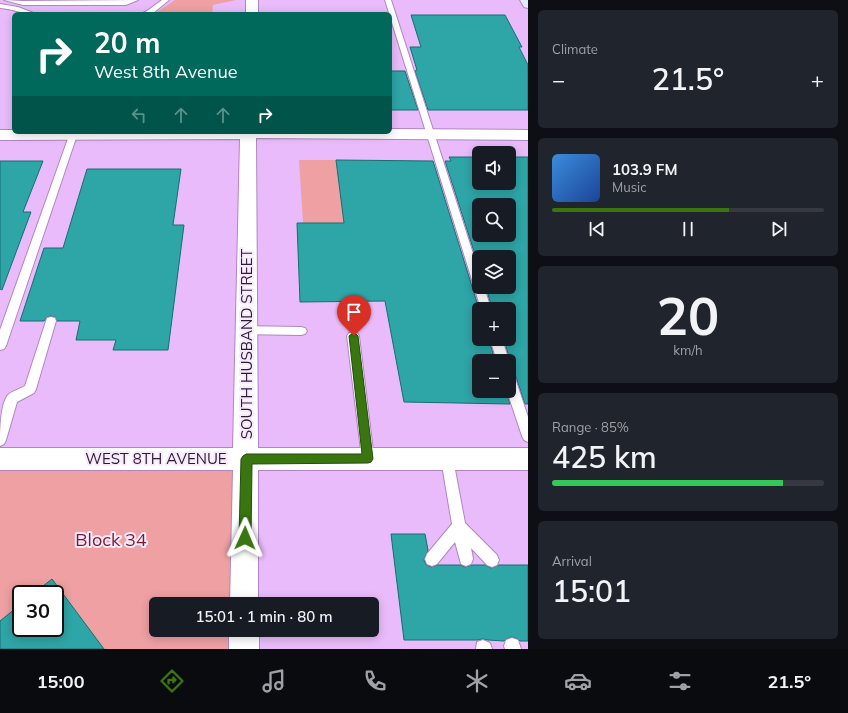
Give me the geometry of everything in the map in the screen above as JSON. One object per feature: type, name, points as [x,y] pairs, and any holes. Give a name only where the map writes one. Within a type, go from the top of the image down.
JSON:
[{"type":"main road","points":[[526,0],[528,4]]},
{"type":"street","points":[[252,0],[252,12]]},
{"type":"street","points":[[0,134],[12,134]]},
{"type":"street","points":[[60,134],[179,134]]},
{"type":"street","name":"SOUTH HUSBAND STREET","points":[[244,597],[248,134]]},
{"type":"street","points":[[339,134],[528,135]]},
{"type":"street","name":"WEST 8TH AVENUE","points":[[0,459],[528,459]]},
{"type":"street","points":[[244,637],[244,649]]},
{"type":"lane","points":[[6,0],[23,3],[126,3],[135,0]]},
{"type":"lane","points":[[150,12],[166,0]]},
{"type":"lane","points":[[388,0],[392,12]]},
{"type":"lane","points":[[0,6],[16,8],[27,12]]},
{"type":"lane","points":[[392,13],[484,302]]},
{"type":"lane","points":[[0,346],[73,135]]},
{"type":"lane","points":[[0,440],[12,399],[30,389],[51,321]]},
{"type":"lane","points":[[246,330],[300,331]]},
{"type":"lane","points":[[354,336],[368,459]]},
{"type":"lane","points":[[516,398],[528,436]]},
{"type":"lane","points":[[447,459],[466,560]]},
{"type":"lane","points":[[432,559],[459,526]]},
{"type":"lane","points":[[459,526],[492,560]]},
{"type":"green space","points":[[175,0],[236,0],[213,5],[212,12],[157,12]]},
{"type":"green space","points":[[299,160],[336,160],[344,223],[303,223]]},
{"type":"green space","name":"Block 34","points":[[0,461],[244,461],[240,597],[149,597],[149,637],[240,637],[239,649],[0,649]]},
{"type":"building","points":[[411,15],[505,15],[522,47],[519,47],[528,65],[528,110],[428,110],[415,71],[417,70],[410,47],[421,47]]},
{"type":"building","points":[[392,71],[405,71],[418,110],[392,110]]},
{"type":"building","points":[[449,157],[472,157],[472,190],[516,190],[516,157],[528,157],[528,404],[525,404],[516,377],[516,354],[508,354],[506,346],[516,346],[516,302],[490,302],[488,294],[516,294],[516,250],[474,250],[445,161],[451,161]]},
{"type":"building","points":[[336,160],[433,161],[472,286],[472,294],[474,294],[477,302],[472,302],[472,346],[491,346],[493,354],[472,354],[472,398],[508,398],[510,404],[404,402],[385,301],[300,302],[297,223],[344,223]]},
{"type":"building","points":[[0,161],[43,161],[23,212],[31,212],[2,290],[0,289]]},
{"type":"building","points":[[87,169],[181,169],[173,225],[184,225],[168,350],[113,350],[116,340],[76,340],[80,321],[57,321],[55,317],[51,316],[47,317],[44,321],[20,321],[44,248],[63,248]]},
{"type":"building","points":[[391,534],[425,534],[428,550],[424,560],[426,565],[431,567],[438,565],[460,565],[465,567],[472,565],[485,565],[491,568],[499,565],[528,565],[528,641],[520,641],[512,637],[504,641],[483,639],[404,640]]},
{"type":"building","points":[[52,579],[56,585],[44,585]]},
{"type":"building","points":[[64,595],[104,649],[0,649],[0,621],[12,611],[12,637],[64,637]]},
{"type":"route","points":[[245,538],[246,459],[368,459],[354,336]]}]
